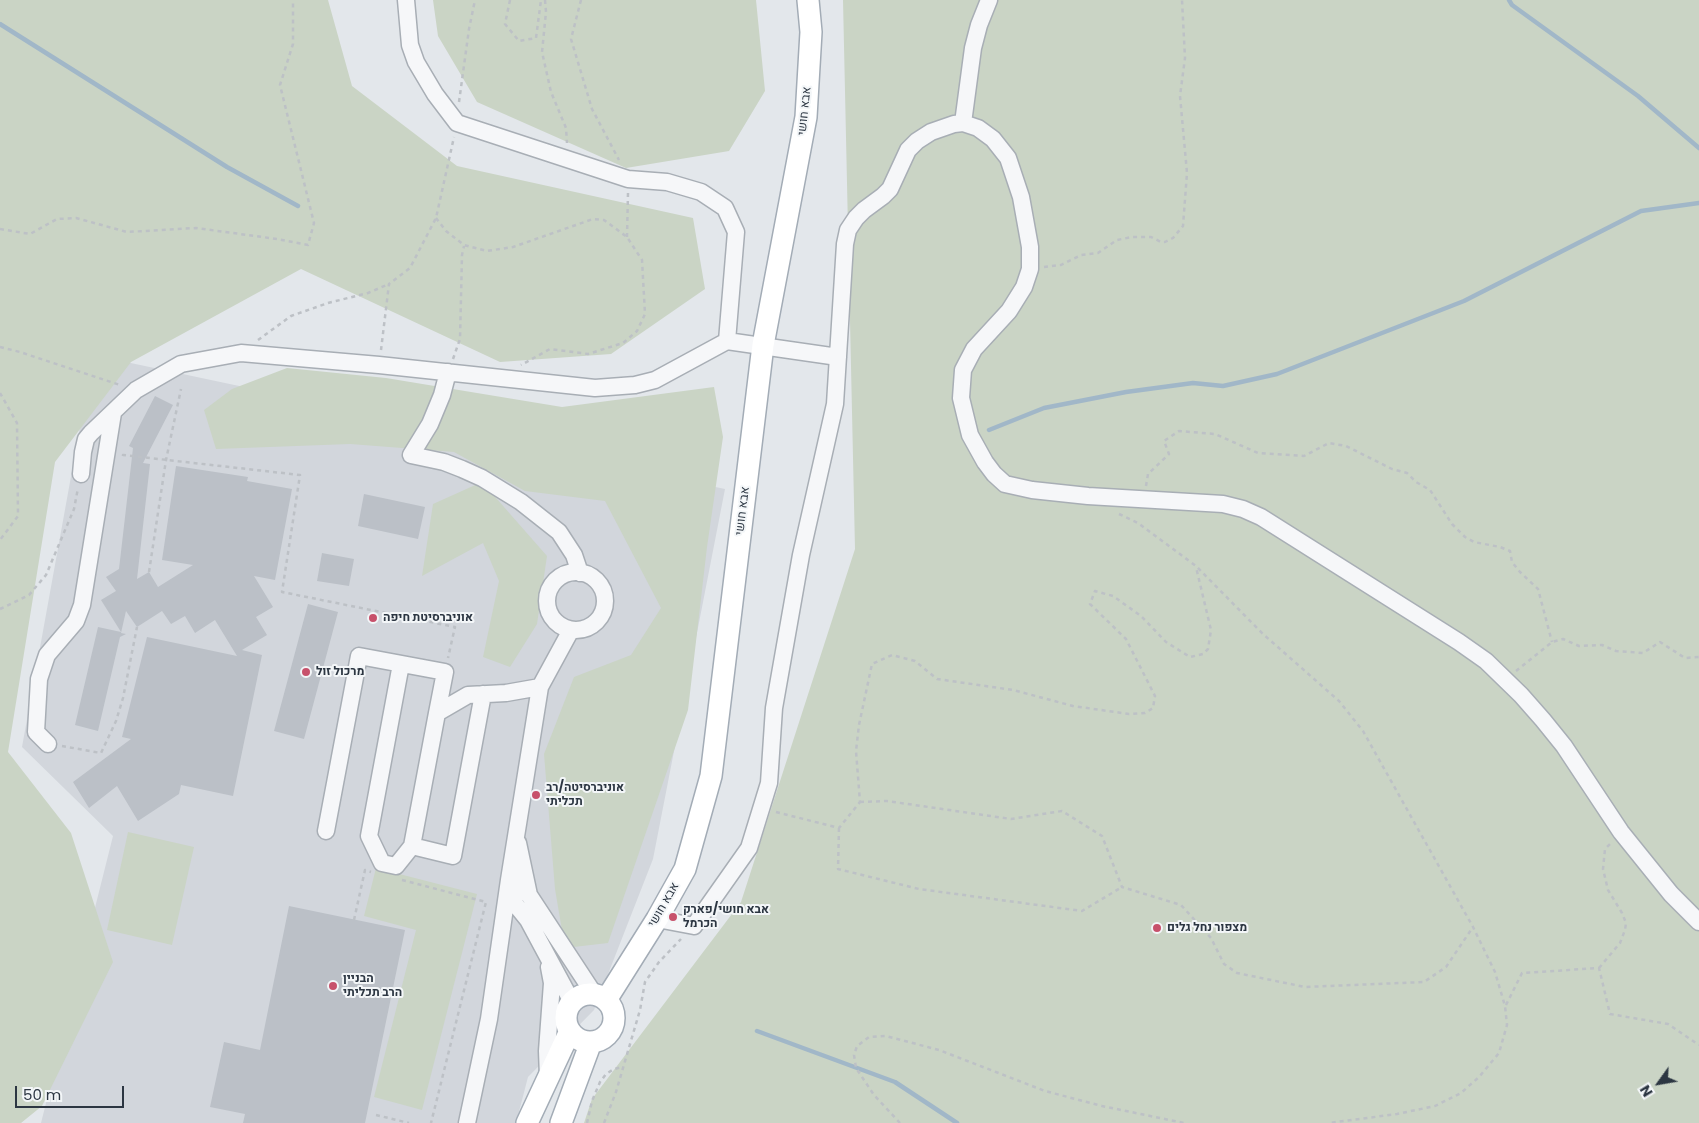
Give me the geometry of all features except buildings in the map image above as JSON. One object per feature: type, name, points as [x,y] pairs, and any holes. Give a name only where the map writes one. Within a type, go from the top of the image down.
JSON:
[{"type":"main road","name":"אבא חושי","points":[[600,997],[657,919],[685,869],[711,776],[763,345],[806,116],[811,32],[808,0]]},
{"type":"main road","points":[[586,994],[600,997],[613,1012],[612,1026],[604,1037],[591,1042],[579,1039],[570,1031],[567,1025],[567,1013],[572,1002],[586,994]]},
{"type":"main road","points":[[527,1123],[570,1031]]},
{"type":"main road","points":[[561,1123],[591,1042]]},
{"type":"street","points":[[406,0],[410,45],[416,62],[435,94],[457,123],[628,179],[667,182],[701,192],[725,208],[736,232],[727,341]]},
{"type":"street","points":[[962,123],[973,48],[979,25],[989,0]]},
{"type":"street","points":[[657,919],[694,926],[749,848],[770,783],[774,708],[801,555],[835,404],[844,244],[848,230],[864,210],[890,189],[908,150],[916,141],[931,132],[962,123],[978,128],[993,139],[1008,158],[1021,197],[1027,226],[1030,269],[1024,287],[1008,310],[974,349],[963,370],[961,398],[970,435],[994,474],[1006,484],[1032,490],[1088,496],[1223,504],[1243,509],[1261,517],[1459,642],[1486,661],[1521,694],[1564,746],[1621,832],[1671,894],[1699,922]]},
{"type":"street","points":[[81,474],[86,439],[136,390],[181,364],[241,353],[380,365],[595,388],[635,385],[655,380],[727,341],[838,357]]},
{"type":"street","points":[[448,372],[442,395],[430,424],[411,455],[444,462],[462,469],[482,478],[521,502],[559,532],[574,555],[580,573]]},
{"type":"street","points":[[48,744],[36,732],[39,679],[47,655],[76,621],[82,605],[113,413]]},
{"type":"street","points":[[580,573],[594,579],[603,591],[603,611],[598,620],[590,626],[581,630],[571,630],[555,622],[547,606],[547,596],[555,581],[563,575],[580,573]]},
{"type":"street","points":[[467,1123],[489,1019],[540,688],[571,630]]},
{"type":"street","points":[[326,831],[359,656],[445,672],[412,846],[396,866],[382,863],[369,836],[401,664]]},
{"type":"street","points":[[437,713],[468,695],[506,693],[540,688]]},
{"type":"street","points":[[412,846],[453,856],[483,694]]},
{"type":"street","points":[[516,834],[529,895],[600,997]]},
{"type":"street","points":[[508,887],[529,895]]},
{"type":"street","points":[[508,887],[548,955],[572,1002]]},
{"type":"street","points":[[548,955],[552,983],[547,1060],[548,1080]]},
{"type":"path","points":[[0,229],[30,234],[57,219],[76,218],[128,232],[196,228],[308,245],[314,223],[280,85],[293,44],[293,0]]},
{"type":"path","points":[[241,353],[291,316],[328,303],[368,293],[389,284],[410,268],[436,218],[457,123],[469,29],[475,0]]},
{"type":"path","points":[[510,0],[505,24],[520,41],[536,38],[541,0]]},
{"type":"path","points":[[545,0],[546,12],[542,52],[551,92],[566,128],[568,148],[561,157]]},
{"type":"path","points":[[581,0],[571,39],[592,109],[628,179],[627,237]]},
{"type":"path","points":[[1030,269],[1056,266],[1081,255],[1098,253],[1117,240],[1132,237],[1151,237],[1164,242],[1173,238],[1183,226],[1187,173],[1180,96],[1185,58],[1182,0]]},
{"type":"path","points":[[436,218],[446,231],[464,245],[488,251],[513,247],[593,219],[604,220],[627,237],[642,260],[645,314],[638,331],[623,343],[588,354],[550,349],[514,368],[510,379]]},
{"type":"path","points":[[448,372],[460,339],[462,256],[464,245]]},
{"type":"path","points":[[380,365],[389,284]]},
{"type":"path","points":[[0,347],[136,390]]},
{"type":"path","points":[[149,572],[166,460],[181,389]]},
{"type":"path","points":[[0,393],[17,423],[18,516],[0,540]]},
{"type":"path","points":[[1144,500],[1148,474],[1169,454],[1164,441],[1179,431],[1215,434],[1258,453],[1304,456],[1329,443],[1346,446],[1392,469],[1407,473],[1416,482],[1430,490],[1452,524],[1465,537],[1474,542],[1500,546],[1510,551],[1512,562],[1538,589],[1552,642]]},
{"type":"path","points":[[121,465],[123,455],[300,475],[282,592],[455,627],[445,672]]},
{"type":"path","points":[[0,609],[29,595],[46,575],[74,509],[81,474]]},
{"type":"path","points":[[1118,514],[1138,523],[1196,566],[1264,634],[1339,701],[1363,731],[1495,972],[1505,1006],[1507,1025],[1499,1052],[1480,1077],[1461,1093],[1435,1106],[1398,1114],[1329,1123]]},
{"type":"path","points":[[1196,566],[1211,630],[1208,648],[1203,654],[1190,657],[1166,642],[1141,616],[1113,596],[1095,591],[1090,604],[1126,639],[1155,696],[1152,708],[1145,713],[1129,714],[1073,706],[1013,690],[937,679],[915,661],[892,655],[872,664],[859,725],[856,751],[860,802],[839,828],[838,869],[920,889],[1082,911],[1122,887],[1181,905],[1211,938],[1224,964],[1236,973],[1305,987],[1424,982],[1446,967],[1472,927]]},
{"type":"path","points":[[48,744],[101,753],[118,713],[136,627]]},
{"type":"path","points":[[1505,679],[1552,642],[1563,639],[1579,646],[1602,645],[1616,651],[1643,653],[1660,642],[1685,658],[1699,657]]},
{"type":"path","points":[[860,802],[887,801],[1010,819],[1062,811],[1102,836],[1122,887]]},
{"type":"path","points":[[762,809],[839,828]]},
{"type":"path","points":[[1505,1006],[1522,973],[1599,968],[1620,943],[1626,923],[1608,890],[1603,869],[1605,849],[1621,832]]},
{"type":"path","points":[[354,920],[365,870],[374,873]]},
{"type":"path","points":[[393,878],[486,902],[431,1123]]},
{"type":"path","points":[[604,1123],[624,1067],[640,1010],[645,982],[659,962],[694,926]]},
{"type":"path","points":[[1599,968],[1610,1014],[1668,1024],[1699,1045]]},
{"type":"path","points":[[900,1123],[874,1094],[856,1068],[854,1055],[857,1046],[869,1037],[886,1036],[938,1050],[1045,1090],[1102,1106],[1184,1123]]},
{"type":"path","points":[[587,1123],[600,1082],[606,1074],[614,1069],[624,1067]]},
{"type":"path","points":[[376,1114],[409,1123]]},
{"type":"shaded area","name":"אוניברסיטת חיפה","points":[[93,355],[725,489],[653,859],[594,1010],[528,1077],[516,1123],[41,1123],[113,836],[22,747]]},
{"type":"green space","points":[[0,0],[328,0],[352,86],[457,166],[693,218],[705,289],[611,354],[500,362],[301,269],[131,362],[55,462],[8,752],[71,833],[113,962],[42,1106],[21,1123],[0,1123]]},
{"type":"green space","points":[[433,0],[756,0],[765,91],[729,151],[626,168],[477,102],[438,36]]},
{"type":"green space","points":[[843,0],[1699,0],[1699,1123],[584,1123],[592,1099],[741,902],[855,549]]},
{"type":"green space","points":[[287,368],[386,378],[562,407],[714,387],[723,437],[707,547],[688,710],[608,943],[565,948],[555,889],[544,754],[574,677],[631,655],[661,608],[605,501],[525,491],[454,452],[350,444],[216,449],[204,410],[232,389]]},
{"type":"green space","points":[[482,482],[547,556],[537,624],[510,667],[483,657],[499,581],[483,543],[422,576],[433,504]]},
{"type":"green space","points":[[128,832],[194,847],[172,945],[107,930]]},
{"type":"green space","points":[[376,868],[477,894],[422,1110],[374,1097],[416,930],[364,916]]},
{"type":"waterway","points":[[1509,0],[1512,5],[1638,96],[1699,148]]},
{"type":"waterway","points":[[0,24],[227,167],[298,206]]},
{"type":"waterway","points":[[989,430],[1044,408],[1126,392],[1193,383],[1223,386],[1277,374],[1464,301],[1641,211],[1699,203]]},
{"type":"waterway","points":[[757,1031],[895,1082],[957,1123]]},
{"type":"place","name":"אוניברסיטת חיפה","points":[[373,618]]},
{"type":"place","name":"מרכול זול","points":[[306,672]]},
{"type":"place","name":"אוניברסיטה/רב תכליתי","points":[[536,795]]},
{"type":"place","name":"אבא חושי/פארק הכרמל","points":[[673,917]]},
{"type":"place","name":"מצפור נחל גלים","points":[[1157,928]]},
{"type":"place","name":"הבניין הרב תכליתי","points":[[333,986]]}]
